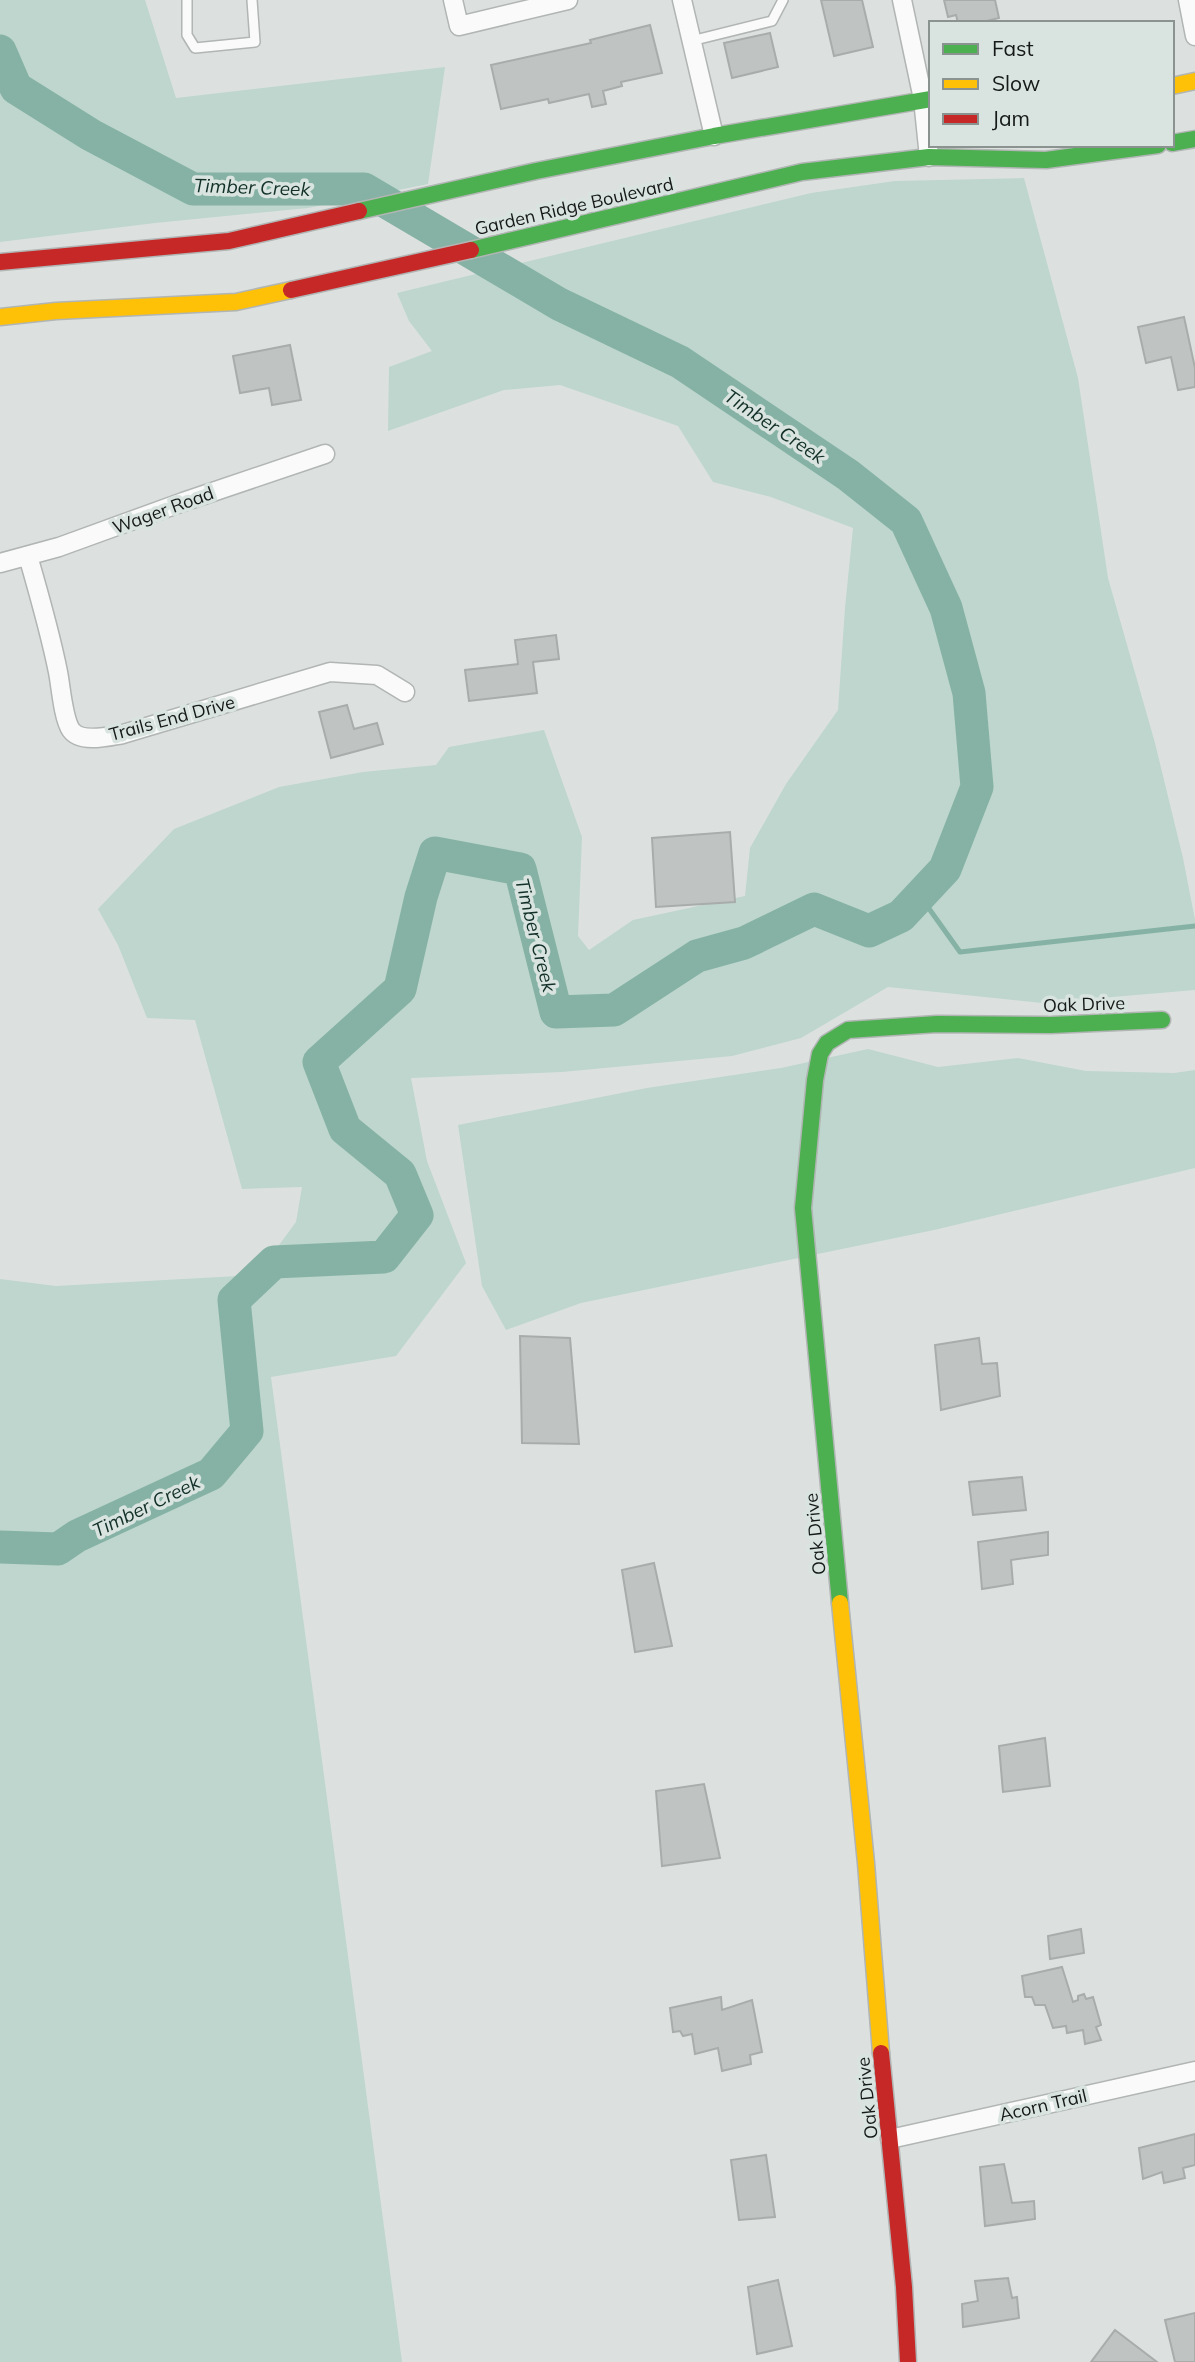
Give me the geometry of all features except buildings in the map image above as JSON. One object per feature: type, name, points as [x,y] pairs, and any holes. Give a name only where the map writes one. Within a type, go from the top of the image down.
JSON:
[{"type":"main road","points":[[1174,86],[1195,81]]},
{"type":"main road","points":[[0,262],[229,241],[536,171],[714,136],[927,99]]},
{"type":"main road","points":[[1174,144],[1195,139]]},
{"type":"main road","name":"Garden Ridge Boulevard","points":[[0,317],[56,311],[236,302],[802,172],[929,157],[1046,160],[1143,147]]},
{"type":"main road","name":"Oak Drive","points":[[908,2362],[904,2287],[872,1957],[862,1811],[813,1332],[803,1208],[811,1110],[820,1054],[827,1043],[837,1035],[848,1030],[869,1027],[937,1024],[1051,1025],[1163,1020]]},
{"type":"street","points":[[453,0],[458,26],[566,0]]},
{"type":"street","points":[[682,0],[714,136]]},
{"type":"street","points":[[902,0],[927,99],[929,157]]},
{"type":"street","points":[[1188,0],[1195,36]]},
{"type":"street","name":"Wager Road","points":[[0,563],[59,547],[325,454]]},
{"type":"street","name":"Trails End Drive","points":[[28,556],[43,608],[65,711],[71,730],[82,737],[101,738],[123,734],[330,672],[377,676],[405,692]]},
{"type":"street","name":"Acorn Trail","points":[[890,2139],[1195,2071]]},
{"type":"lane","points":[[187,0],[187,35],[195,48],[255,42],[252,0]]},
{"type":"lane","points":[[691,41],[772,21],[783,0]]},
{"type":"green space","points":[[0,0],[145,0],[176,98],[445,67],[428,184],[308,208],[0,242]]},
{"type":"green space","points":[[1024,178],[1078,378],[1108,578],[1155,743],[1183,858],[1195,920],[1195,990],[1042,1003],[888,987],[801,1038],[732,1056],[562,1072],[411,1078],[427,1161],[466,1263],[396,1356],[271,1377],[402,2362],[0,2362],[0,1279],[56,1286],[257,1275],[296,1222],[302,1187],[242,1189],[195,1020],[147,1018],[118,945],[98,909],[174,829],[279,787],[363,772],[436,765],[449,747],[544,730],[582,837],[578,936],[589,950],[633,920],[745,896],[750,848],[786,784],[838,710],[853,528],[771,497],[713,482],[678,426],[560,385],[504,390],[388,431],[389,367],[432,351],[409,321],[397,293],[811,193],[895,181]]},
{"type":"green space","points":[[868,1049],[938,1067],[1018,1058],[1086,1071],[1174,1073],[1195,1070],[1195,1168],[934,1230],[581,1303],[506,1330],[482,1286],[458,1125],[647,1088],[781,1068]]},
{"type":"waterway","name":"Timber Creek","points":[[0,51],[16,88],[91,135],[193,189],[364,189],[559,304],[680,362],[848,475],[906,521],[946,608],[969,693],[977,787],[945,869],[901,916],[869,931],[814,909],[744,943],[697,956],[614,1010],[556,1012],[520,869],[435,853],[421,897],[400,989],[319,1062],[345,1129],[400,1174],[417,1215],[384,1257],[274,1262],[234,1300],[247,1431],[211,1474],[77,1536],[58,1549],[0,1547]]},
{"type":"waterway","points":[[920,896],[960,952],[1195,926]]},
{"type":"traffic: fast","points":[[359,211],[536,171],[714,136],[929,99]]},
{"type":"traffic: fast","points":[[1174,143],[1195,139]]},
{"type":"traffic: fast","points":[[471,250],[802,172],[929,157],[1046,160],[1143,147]]},
{"type":"traffic: fast","points":[[840,1603],[803,1208],[815,1080],[820,1054],[827,1043],[848,1030],[937,1024],[1051,1025],[1162,1020]]},
{"type":"traffic: slow","points":[[1174,86],[1195,81]]},
{"type":"traffic: slow","points":[[0,317],[56,311],[236,302],[291,290]]},
{"type":"traffic: slow","points":[[840,1603],[866,1863],[881,2053]]},
{"type":"traffic: jam","points":[[0,262],[229,241],[359,211]]},
{"type":"traffic: jam","points":[[291,290],[471,250]]},
{"type":"traffic: jam","points":[[881,2053],[904,2287],[908,2362]]}]
